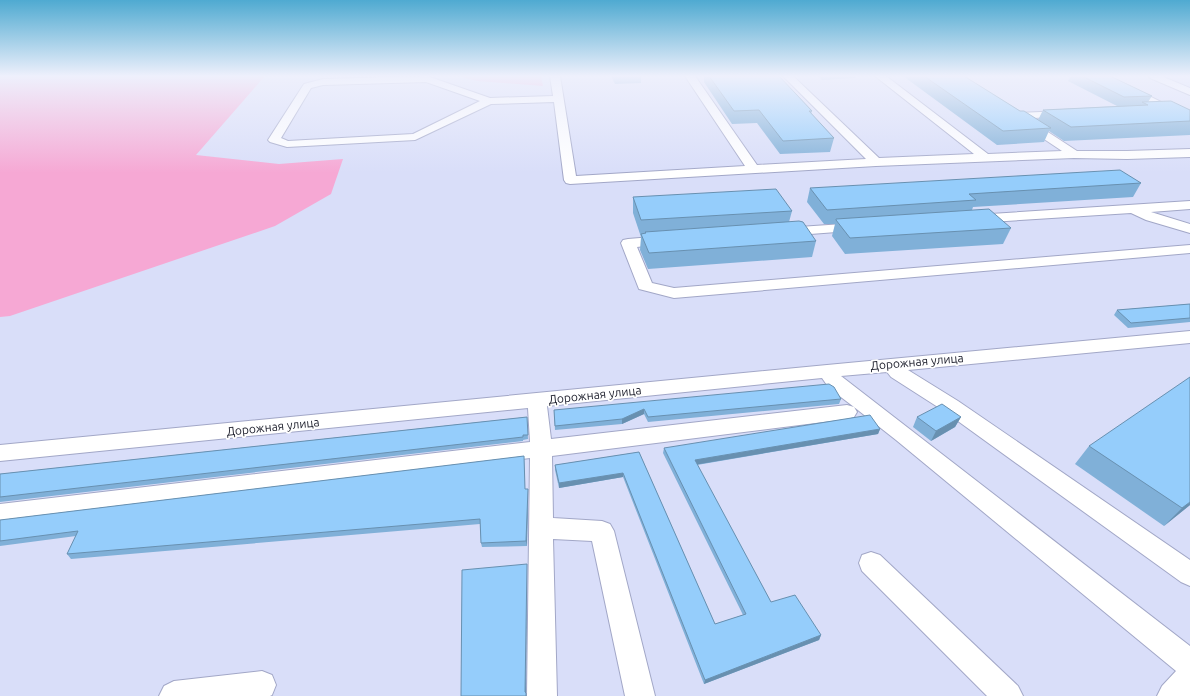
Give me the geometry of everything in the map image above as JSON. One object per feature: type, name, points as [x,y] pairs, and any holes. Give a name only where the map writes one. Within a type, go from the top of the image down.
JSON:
[{"type":"street","points":[[293,108],[274,140],[287,144],[416,137],[474,108]]},
{"type":"street","points":[[559,108],[570,180],[876,162],[1074,154],[1127,155],[1190,153]]},
{"type":"street","points":[[712,108],[753,169]]},
{"type":"street","points":[[821,108],[876,162]]},
{"type":"street","points":[[922,108],[986,158]]},
{"type":"street","points":[[1166,108],[1190,120]]},
{"type":"street","points":[[1146,111],[1169,110]]},
{"type":"street","points":[[1074,154],[1014,114],[1078,114]]},
{"type":"street","points":[[960,220],[1190,205]]},
{"type":"street","points":[[1133,209],[1151,217],[1190,229]]},
{"type":"street","points":[[770,233],[873,226]]},
{"type":"street","points":[[676,239],[628,243],[645,286],[674,293],[1190,249]]},
{"type":"street","name":"Дорожная улица","points":[[0,453],[538,401],[827,371],[1190,338]]},
{"type":"street","points":[[891,365],[898,372],[951,406],[1190,574]]},
{"type":"street","points":[[827,371],[836,383],[903,434],[1190,664]]},
{"type":"street","points":[[538,401],[541,449],[542,696]]},
{"type":"street","points":[[0,514],[847,412]]},
{"type":"street","points":[[541,528],[602,531],[640,696]]},
{"type":"street","points":[[871,563],[1008,696]]},
{"type":"street","points":[[1172,696],[1190,677]]},
{"type":"street","points":[[174,696],[262,685]]},
{"type":"shaded area","points":[[0,108],[237,108],[196,155],[279,164],[343,159],[331,194],[275,226],[10,316],[0,317]]},
{"type":"building","points":[[732,108],[810,108],[812,111],[809,111],[834,138],[783,141],[759,110],[734,111]]},
{"type":"building","points":[[971,108],[1016,108],[1024,111],[1051,128],[1003,131]]},
{"type":"building","points":[[1187,108],[1190,110],[1190,121],[1071,127],[1043,110]]},
{"type":"building","points":[[1120,170],[1141,183],[969,194],[976,200],[827,210],[810,188]]},
{"type":"building","points":[[776,189],[792,211],[641,220],[633,197]]},
{"type":"building","points":[[989,209],[1011,228],[850,238],[836,220],[836,219]]},
{"type":"building","points":[[799,221],[803,222],[816,241],[649,253],[641,234],[646,233],[645,232]]},
{"type":"building","points":[[1190,304],[1190,318],[1131,323],[1117,310]]},
{"type":"building","points":[[1190,377],[1190,502],[1182,508],[1089,446]]},
{"type":"building","points":[[829,384],[834,387],[841,399],[648,417],[644,409],[622,419],[555,426],[554,410]]},
{"type":"building","points":[[942,404],[961,417],[936,431],[917,417]]},
{"type":"building","points":[[870,415],[880,429],[695,460],[771,602],[795,595],[821,635],[705,680],[623,473],[559,483],[555,465],[639,452],[715,624],[746,614],[664,448]]},
{"type":"building","points":[[527,417],[528,435],[523,435],[523,437],[0,497],[0,474]]},
{"type":"building","points":[[524,456],[525,489],[528,489],[526,541],[481,543],[480,519],[67,554],[78,531],[0,541],[0,520]]},
{"type":"building","points":[[527,564],[526,696],[461,696],[462,570]]}]
